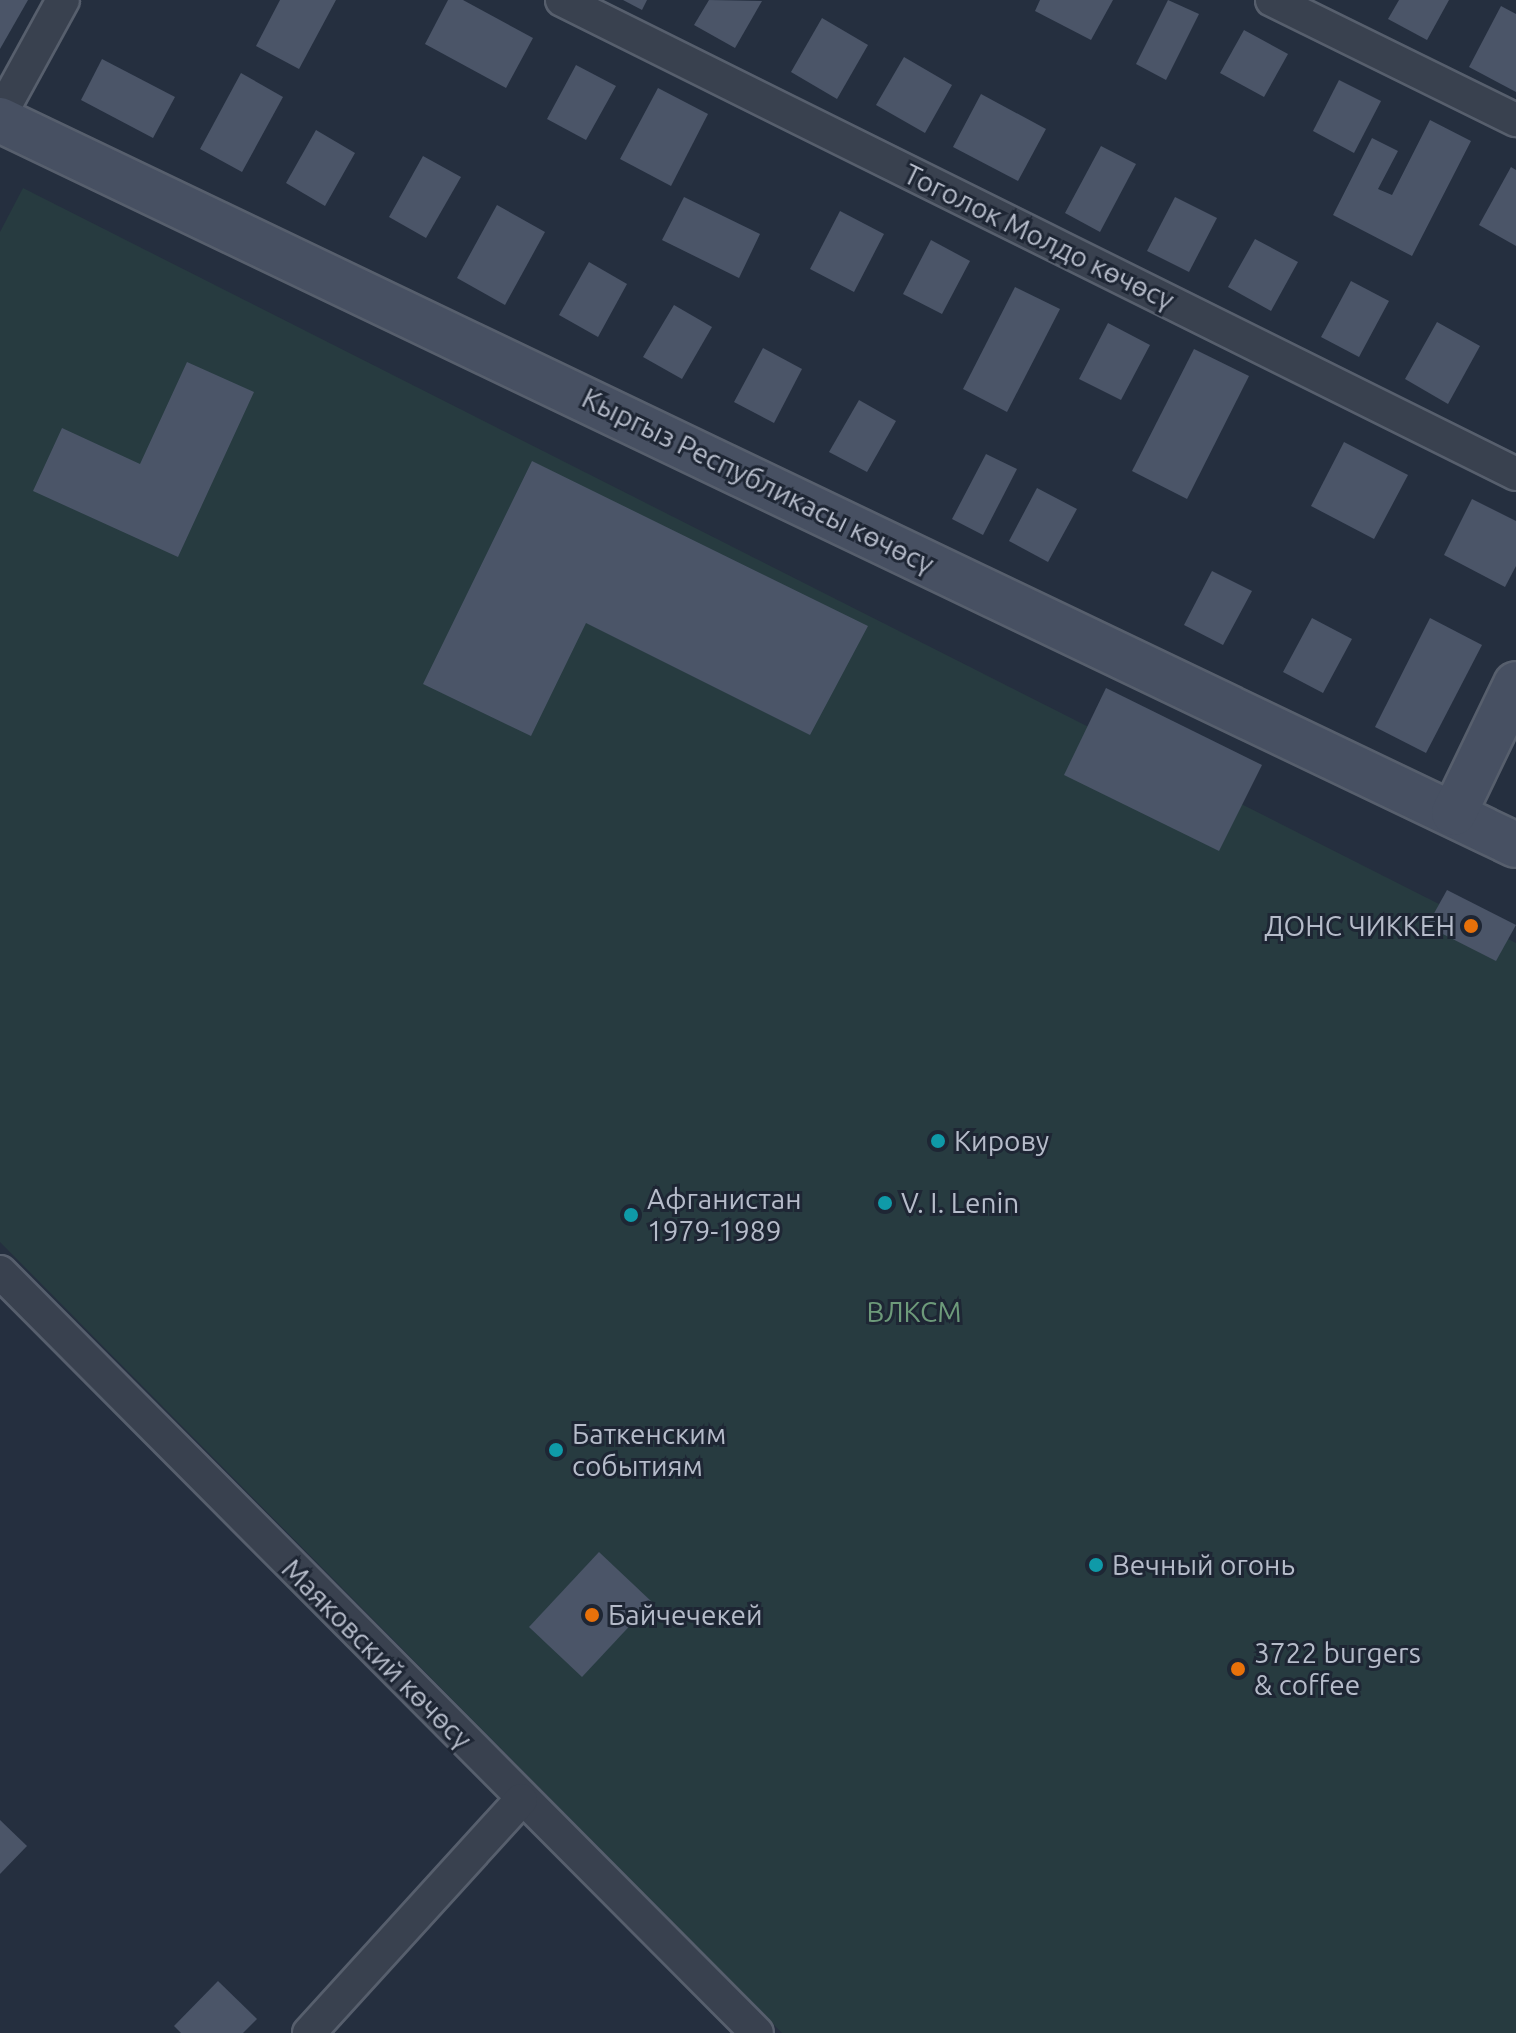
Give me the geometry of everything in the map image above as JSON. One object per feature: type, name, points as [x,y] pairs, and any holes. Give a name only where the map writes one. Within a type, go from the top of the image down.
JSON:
[{"type":"main road","name":"Кыргыз Республикасы көчөсү","points":[[0,117],[1516,845]]},
{"type":"main road","points":[[1454,813],[1516,684]]},
{"type":"street","points":[[0,117],[63,0]]},
{"type":"street","name":"Тоголок Молдо көчөсү","points":[[562,0],[1516,474]]},
{"type":"street","points":[[1272,0],[1516,120]]},
{"type":"street","name":"Маяковский көчөсү","points":[[0,1272],[521,1800],[757,2033]]},
{"type":"street","points":[[309,2033],[521,1800]]},
{"type":"green space","name":"ВЛКСМ","points":[[23,188],[1516,943],[1516,2033],[782,2033],[0,1242],[0,232]]},
{"type":"building","points":[[0,0],[28,0],[0,49]]},
{"type":"building","points":[[280,0],[336,0],[299,69],[256,46]]},
{"type":"building","points":[[448,0],[463,0],[533,38],[506,88],[425,44]]},
{"type":"building","points":[[623,0],[647,0],[642,10]]},
{"type":"building","points":[[709,0],[762,1],[735,48],[694,25]]},
{"type":"building","points":[[1040,0],[1113,0],[1091,40],[1035,11]]},
{"type":"building","points":[[1168,0],[1199,14],[1166,80],[1136,64]]},
{"type":"building","points":[[1399,0],[1449,0],[1427,40],[1388,19]]},
{"type":"building","points":[[1501,6],[1516,14],[1516,92],[1469,67]]},
{"type":"building","points":[[822,18],[868,45],[837,99],[791,72]]},
{"type":"building","points":[[1244,30],[1288,54],[1264,97],[1220,73]]},
{"type":"building","points":[[904,57],[952,85],[925,133],[876,105]]},
{"type":"building","points":[[102,59],[175,97],[153,138],[81,100]]},
{"type":"building","points":[[576,65],[616,86],[586,140],[547,119]]},
{"type":"building","points":[[241,73],[283,97],[242,172],[200,149]]},
{"type":"building","points":[[1339,80],[1381,101],[1354,153],[1313,131]]},
{"type":"building","points":[[658,88],[708,114],[671,186],[620,159]]},
{"type":"building","points":[[981,94],[1046,129],[1018,181],[953,147]]},
{"type":"building","points":[[1430,120],[1471,141],[1412,256],[1333,215],[1372,138],[1398,151],[1378,189],[1392,195]]},
{"type":"building","points":[[316,130],[355,153],[325,206],[286,183]]},
{"type":"building","points":[[1101,146],[1136,164],[1100,232],[1065,213]]},
{"type":"building","points":[[423,156],[461,177],[426,238],[389,217]]},
{"type":"building","points":[[1511,167],[1516,170],[1516,246],[1479,225]]},
{"type":"building","points":[[684,197],[760,234],[739,278],[662,240]]},
{"type":"building","points":[[1175,197],[1217,218],[1189,272],[1147,251]]},
{"type":"building","points":[[497,205],[545,232],[505,305],[457,278]]},
{"type":"building","points":[[840,211],[884,234],[854,292],[810,269]]},
{"type":"building","points":[[1255,239],[1298,262],[1271,311],[1228,287]]},
{"type":"building","points":[[931,240],[970,261],[942,314],[903,294]]},
{"type":"building","points":[[589,262],[627,284],[598,337],[559,315]]},
{"type":"building","points":[[1351,281],[1389,301],[1359,357],[1321,337]]},
{"type":"building","points":[[1015,287],[1060,309],[1007,412],[963,389]]},
{"type":"building","points":[[674,305],[712,327],[682,379],[643,357]]},
{"type":"building","points":[[1437,322],[1480,346],[1448,404],[1405,379]]},
{"type":"building","points":[[1108,323],[1150,345],[1121,400],[1079,379]]},
{"type":"building","points":[[763,348],[802,369],[774,423],[734,402]]},
{"type":"building","points":[[1194,349],[1249,376],[1187,499],[1132,471]]},
{"type":"building","points":[[187,362],[254,392],[178,557],[33,491],[62,428],[140,464]]},
{"type":"building","points":[[859,400],[896,421],[867,472],[829,452]]},
{"type":"building","points":[[1344,442],[1408,475],[1374,539],[1311,506]]},
{"type":"building","points":[[986,454],[1017,469],[983,535],[952,519]]},
{"type":"building","points":[[532,461],[868,626],[810,735],[586,623],[531,736],[423,684]]},
{"type":"building","points":[[1037,488],[1077,509],[1048,562],[1009,541]]},
{"type":"building","points":[[1472,499],[1516,521],[1516,566],[1505,587],[1444,555]]},
{"type":"building","points":[[1212,571],[1252,591],[1223,645],[1184,625]]},
{"type":"building","points":[[1312,618],[1352,639],[1323,693],[1283,672]]},
{"type":"building","points":[[1430,618],[1482,645],[1426,753],[1375,727]]},
{"type":"building","points":[[1106,688],[1262,765],[1219,851],[1064,775]]},
{"type":"building","name":"ДОНС ЧИККЕН","points":[[1447,890],[1516,925],[1496,961],[1427,926]]},
{"type":"building","name":"Байчечекей","points":[[599,1552],[652,1602],[582,1677],[529,1627]]},
{"type":"building","points":[[0,1820],[27,1846],[0,1874]]},
{"type":"building","points":[[218,1981],[257,2019],[243,2033],[181,2033],[174,2026]]},
{"type":"place","name":"ДОНС ЧИККЕН","points":[[1471,926]]},
{"type":"place","name":"Кирову","points":[[938,1141]]},
{"type":"place","name":"V. I. Lenin","points":[[885,1203]]},
{"type":"place","name":"Афганистан 1979-1989","points":[[631,1215]]},
{"type":"place","name":"Баткенским событиям","points":[[556,1450]]},
{"type":"place","name":"Вечный огонь","points":[[1096,1565]]},
{"type":"place","name":"Байчечекей","points":[[592,1615]]},
{"type":"place","name":"3722 burgers & coffee","points":[[1238,1669]]}]
